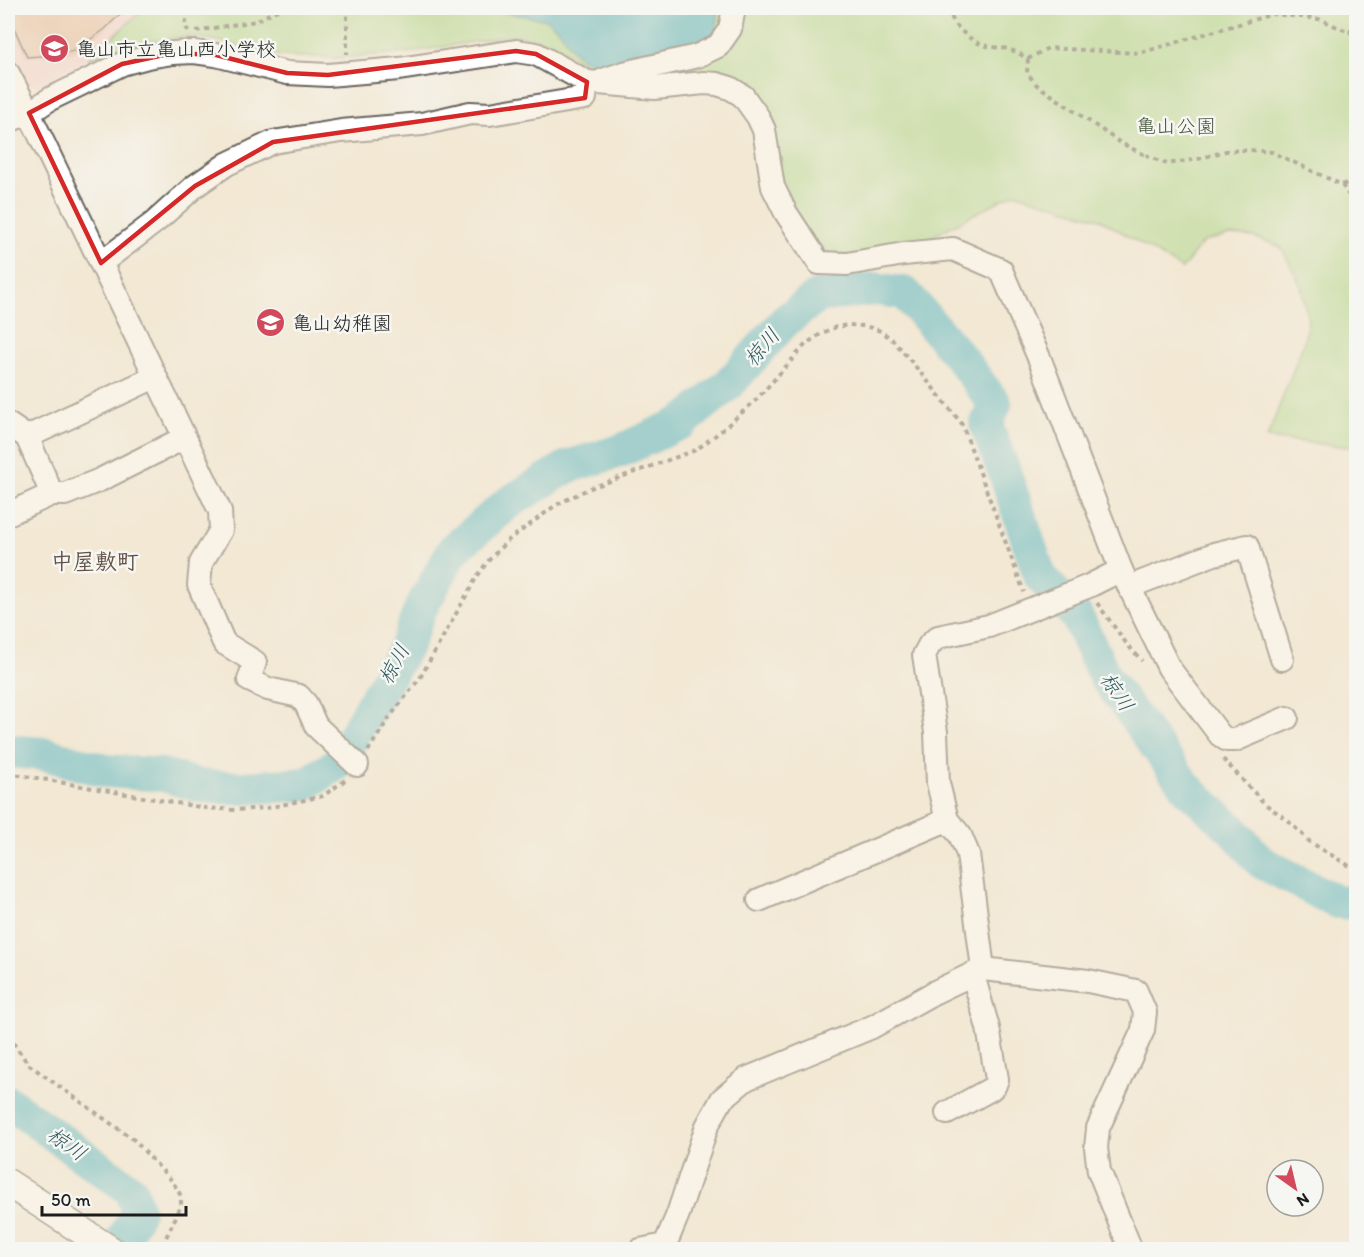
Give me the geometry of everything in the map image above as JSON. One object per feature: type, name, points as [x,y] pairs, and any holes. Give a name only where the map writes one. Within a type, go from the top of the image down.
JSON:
[{"type":"main road","points":[[8,1183],[102,1243]]},
{"type":"street","points":[[101,263],[155,222],[195,186],[227,164],[273,142],[341,131],[422,124],[470,113],[490,114],[585,98],[593,82],[624,72],[697,56],[718,46],[730,29],[734,8]]},
{"type":"street","points":[[8,121],[29,113],[50,99],[122,64],[148,57],[194,52],[216,55],[287,73],[328,75],[399,69],[516,51],[536,54],[593,82],[655,88],[711,84],[730,88],[742,96],[758,117],[764,130],[773,187],[786,213],[819,263],[847,264],[904,254],[953,249],[1001,270],[1044,371],[1125,579],[1169,668],[1220,735],[1227,740],[1235,740],[1287,718]]},
{"type":"street","points":[[8,74],[29,113],[220,511],[222,530],[201,563],[199,585],[224,643],[255,662],[249,680],[268,689],[298,696],[306,704],[316,726],[357,765]]},
{"type":"street","points":[[27,437],[155,376]]},
{"type":"street","points":[[8,424],[27,437],[52,494]]},
{"type":"street","points":[[8,514],[52,494],[65,494],[100,480],[184,438]]},
{"type":"street","points":[[947,1113],[991,1089],[997,1079],[978,972],[968,854],[960,835],[947,820],[938,783],[936,732],[924,655],[930,644],[938,637],[989,626],[1089,586],[1125,579],[1247,546],[1282,659]]},
{"type":"street","points":[[759,900],[947,820]]},
{"type":"street","points":[[640,1250],[665,1245],[678,1214],[707,1126],[722,1099],[746,1079],[872,1027],[935,992],[978,972],[1088,981],[1136,991],[1145,1012],[1143,1030],[1098,1128],[1096,1148],[1099,1172],[1131,1250]]},
{"type":"path","points":[[188,32],[185,24],[190,8]]},
{"type":"path","points":[[181,38],[188,32],[256,21],[281,8]]},
{"type":"path","points":[[344,8],[347,10],[346,64]]},
{"type":"path","points":[[949,8],[950,15],[967,36],[986,46],[1011,50],[1029,59]]},
{"type":"path","points":[[1029,59],[1048,48],[1140,53],[1273,14],[1319,19],[1356,35]]},
{"type":"path","points":[[1350,33],[1356,16]]},
{"type":"path","points":[[1029,59],[1027,73],[1037,85],[1119,142],[1147,156],[1167,164],[1226,152],[1250,150],[1272,152],[1342,185],[1356,206]]},
{"type":"path","points":[[1342,185],[1356,180]]},
{"type":"path","points":[[8,773],[205,808],[235,810],[267,808],[323,796],[349,778],[376,741],[389,718],[420,678],[475,580],[487,562],[506,542],[556,506],[588,489],[696,450],[756,400],[806,344],[836,327],[848,325],[865,326],[881,331],[894,341],[962,424],[1031,610]]},
{"type":"path","points":[[8,1035],[28,1064],[134,1140],[173,1182],[181,1196],[181,1206],[160,1250]]},
{"type":"highlighted area","points":[[516,51],[536,54],[587,82],[585,98],[273,142],[195,186],[101,263],[29,113],[122,64],[173,53],[216,55],[287,73],[328,75]]},
{"type":"shaded area","name":"亀山市立亀山西小学校","points":[[8,8],[145,8],[88,59],[39,86],[28,84],[8,38]]},
{"type":"green space","name":"亀山公園","points":[[145,8],[1356,8],[1356,446],[1267,438],[1304,342],[1308,320],[1301,286],[1281,247],[1254,237],[1230,235],[1203,242],[1182,269],[1100,219],[1014,193],[916,245],[847,258],[822,253],[793,213],[748,92],[630,80],[589,67],[560,48],[537,39],[513,35],[406,53],[335,58],[281,56],[209,39],[188,37],[147,41],[88,59]]},
{"type":"water","points":[[429,8],[719,8],[716,34],[697,49],[615,72],[583,59],[573,50],[558,29],[547,20],[502,12],[431,16],[427,10]]},
{"type":"building","name":"亀山市立亀山西小学校","points":[[8,8],[126,8],[104,30],[73,51],[27,57],[8,14]]},
{"type":"waterway","name":"椋川","points":[[8,751],[45,754],[106,771],[164,775],[200,786],[242,788],[306,784],[337,764],[406,646],[421,608],[453,550],[508,503],[567,467],[620,451],[683,422],[729,384],[785,321],[818,296],[875,289],[905,293],[959,356],[995,404],[986,425],[1040,576],[1077,617],[1105,677],[1187,788],[1233,830],[1261,862],[1337,902],[1356,903]]},
{"type":"waterway","name":"椋川","points":[[8,1102],[131,1190],[138,1212],[117,1250]]},
{"type":"place","name":"亀山市立亀山西小学校","points":[[55,49]]},
{"type":"place","name":"亀山幼稚園","points":[[271,323]]},
{"type":"district","name":"中屋敷町","points":[[95,561]]}]
